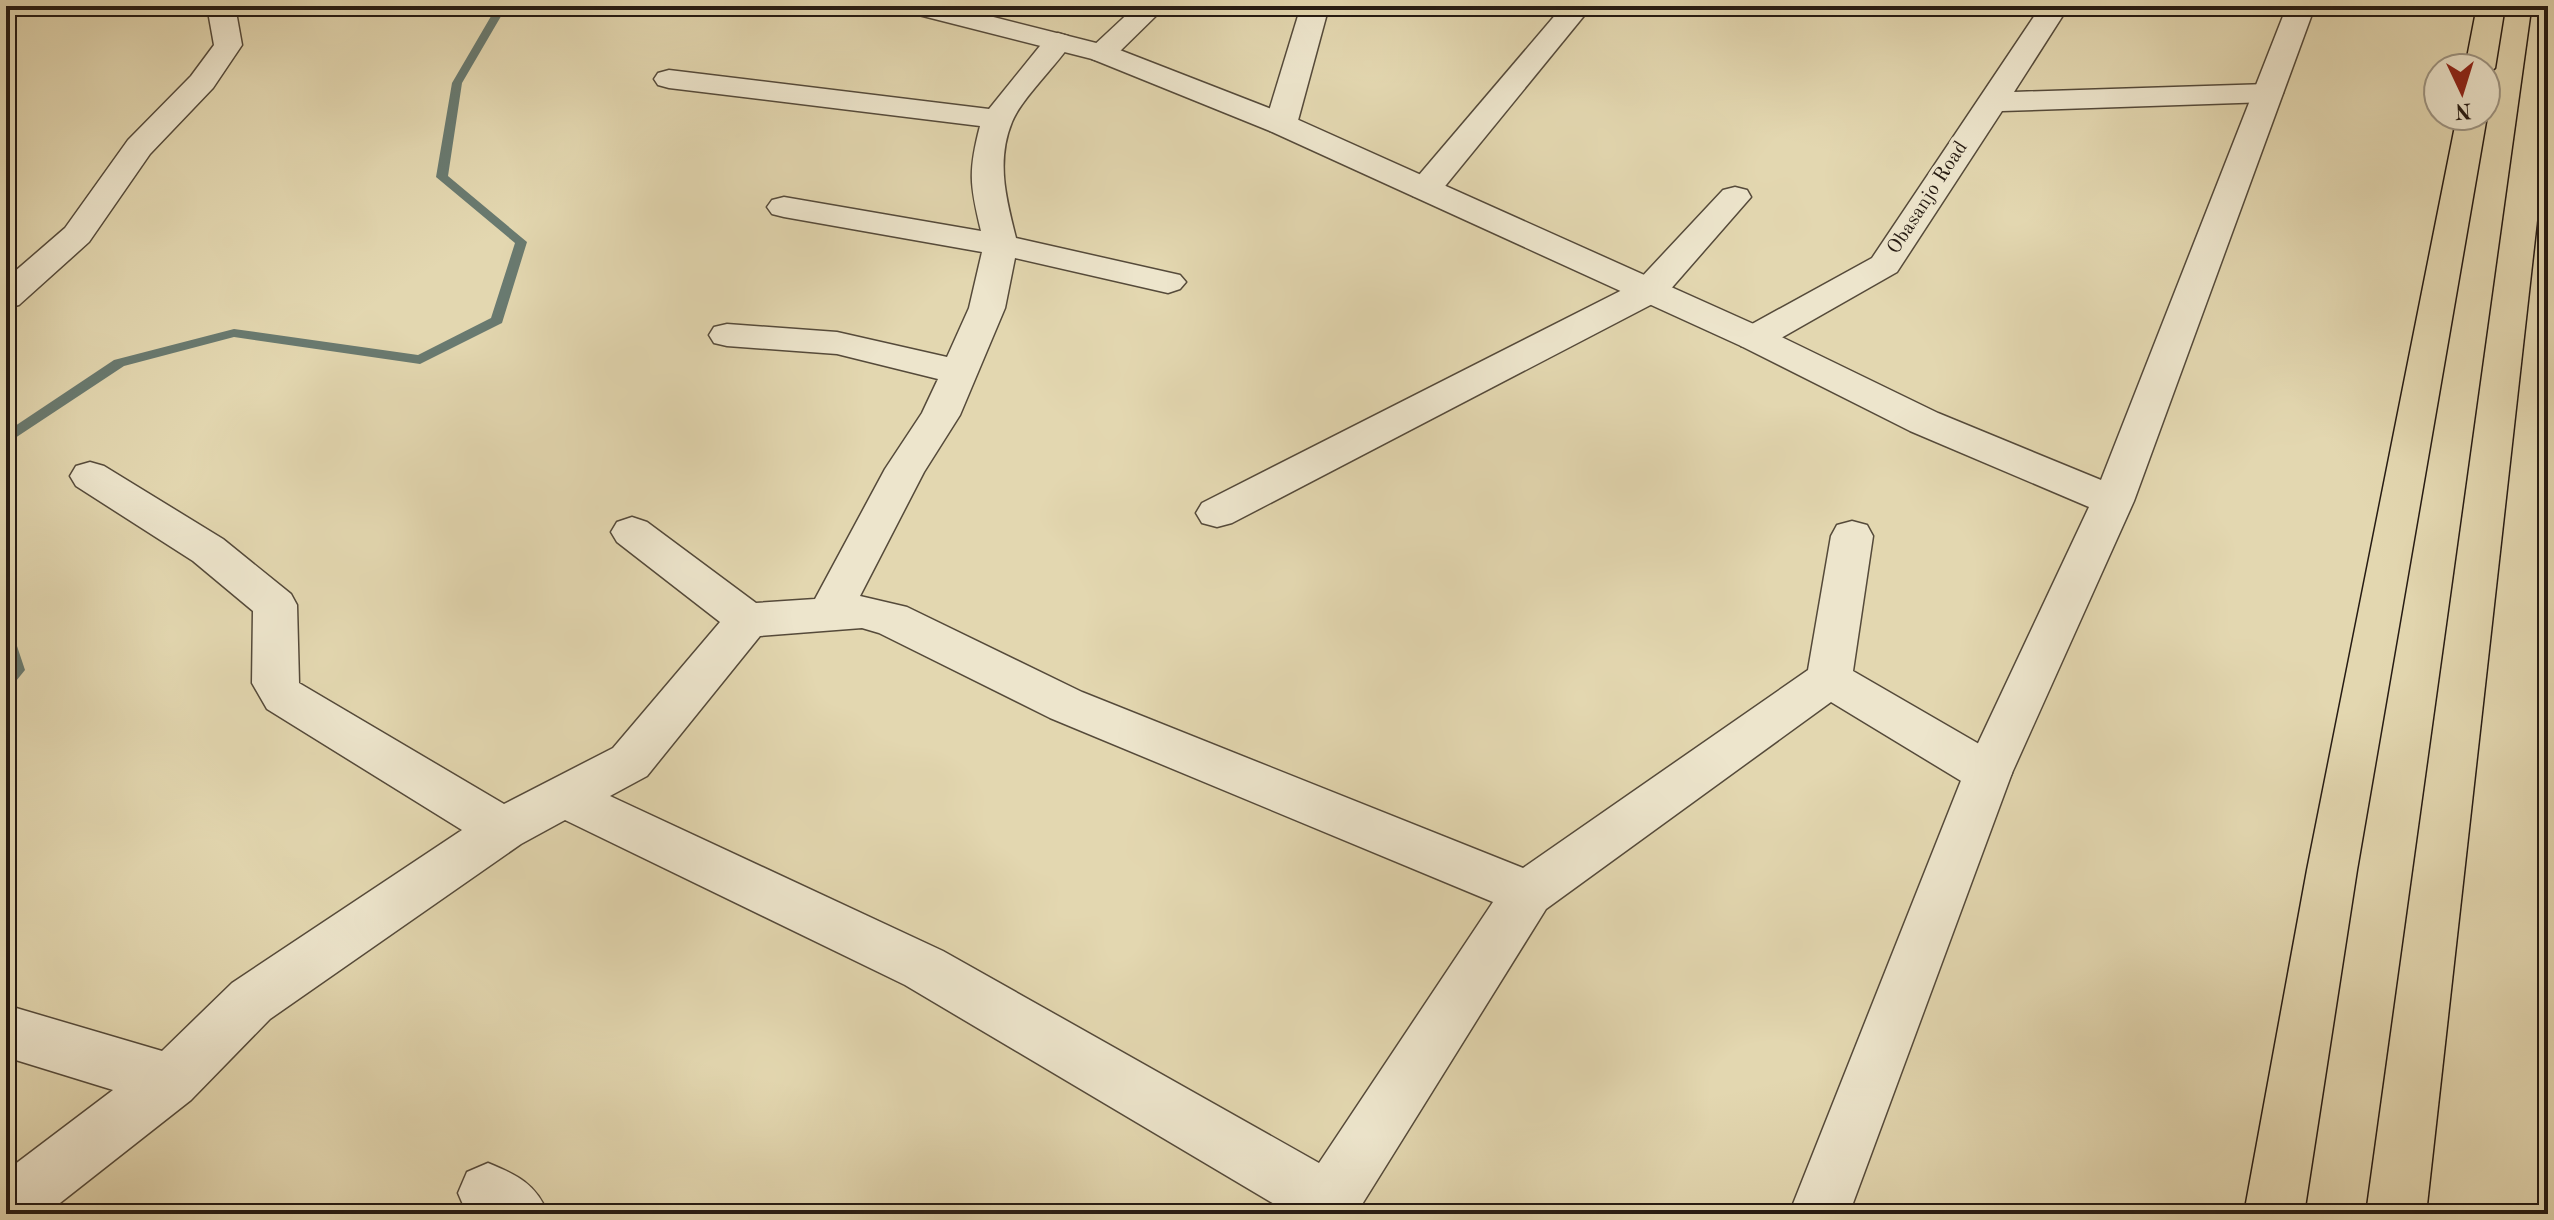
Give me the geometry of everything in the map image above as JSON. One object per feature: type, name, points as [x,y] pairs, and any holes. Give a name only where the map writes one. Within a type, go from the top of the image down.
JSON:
[{"type":"main road","points":[[2483,52],[2491,6]]},
{"type":"main road","points":[[2396,1214],[2547,6]]},
{"type":"main road","points":[[2274,1214],[2335,855],[2469,132]]},
{"type":"street","points":[[6,297],[77,235],[139,147],[202,82],[228,45],[221,6]]},
{"type":"street","points":[[917,6],[1102,53],[1281,124],[1754,338],[1924,422],[2113,501]]},
{"type":"street","points":[[1102,53],[1152,6]]},
{"type":"street","points":[[1281,124],[1315,6]]},
{"type":"street","points":[[1425,189],[1578,6]]},
{"type":"street","name":"Obasanjo Road","points":[[1754,338],[1885,265],[2055,6]]},
{"type":"street","points":[[1819,1214],[1988,773],[2113,501],[2301,6]]},
{"type":"street","points":[[828,615],[905,469],[941,415],[987,308],[1001,245],[988,192],[986,164],[997,119],[1058,42]]},
{"type":"street","points":[[669,79],[997,119]]},
{"type":"street","points":[[1990,102],[2268,93]]},
{"type":"street","points":[[1217,513],[1649,291],[1735,197]]},
{"type":"street","points":[[784,207],[1001,245],[1168,282]]},
{"type":"street","points":[[727,335],[837,343],[959,372]]},
{"type":"street","points":[[90,476],[208,550],[275,605],[275,683],[283,696],[503,829]]},
{"type":"street","points":[[632,532],[748,620],[862,612],[891,619],[1066,705],[1528,893]]},
{"type":"street","points":[[564,797],[924,968],[1325,1208],[1528,893],[1829,679],[1852,536]]},
{"type":"street","points":[[6,1208],[171,1081],[251,1001],[503,829],[630,762],[748,620]]},
{"type":"street","points":[[1829,679],[1988,773]]},
{"type":"street","points":[[6,1031],[171,1081]]},
{"type":"waterway","points":[[6,439],[119,363],[234,333],[420,360],[497,320],[521,242],[442,177],[457,83],[502,6]]},
{"type":"waterway","points":[[6,637],[17,670],[6,681]]}]
